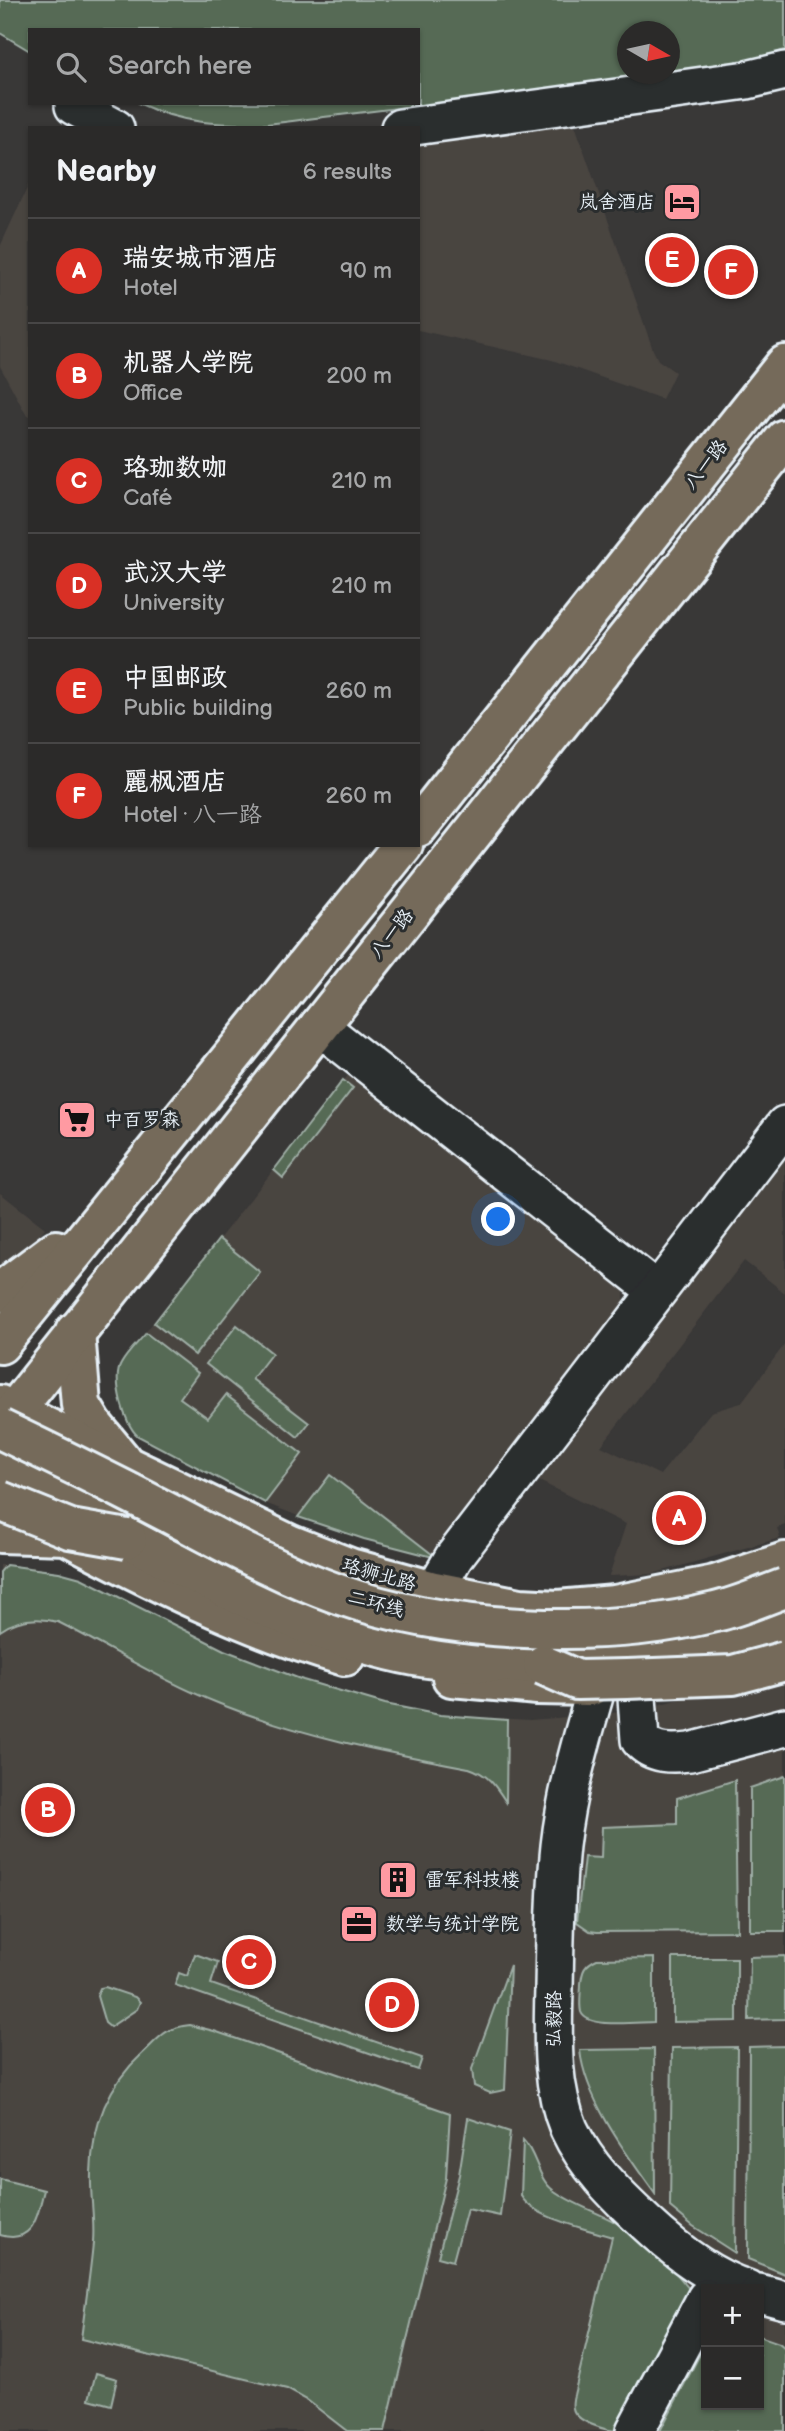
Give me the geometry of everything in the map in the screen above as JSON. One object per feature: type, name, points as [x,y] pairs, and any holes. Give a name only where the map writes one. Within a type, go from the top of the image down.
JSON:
[{"type":"main road","name":"八一路","points":[[420,824],[785,365]]},
{"type":"main road","name":"八一路","points":[[3,1419],[784,443]]},
{"type":"main road","points":[[0,1344],[401,847]]},
{"type":"main road","points":[[0,1292],[51,1254],[139,1172]]},
{"type":"main road","points":[[75,1332],[82,1405],[93,1425],[124,1464]]},
{"type":"main road","name":"珞狮北路","points":[[3,1419],[124,1464],[291,1545],[350,1568],[434,1591],[520,1608],[592,1608],[715,1585],[785,1562]]},
{"type":"main road","name":"二环线","points":[[3,1419],[104,1479],[256,1559],[339,1594],[386,1608],[428,1617],[544,1628],[623,1627],[717,1612],[785,1588]]},
{"type":"main road","name":"二环线","points":[[0,1471],[127,1539],[287,1616],[381,1648],[446,1661],[583,1666],[656,1659],[725,1645],[785,1625]]},
{"type":"main road","points":[[0,1500],[70,1529],[127,1539]]},
{"type":"main road","points":[[0,1500],[103,1555],[232,1615],[286,1637],[345,1656],[419,1672],[485,1681],[597,1686],[636,1684],[785,1642]]},
{"type":"main road","points":[[0,1533],[67,1535]]},
{"type":"main road","points":[[543,1665],[578,1680],[640,1679],[733,1675],[785,1661]]},
{"type":"street","points":[[414,126],[747,80],[785,71]]},
{"type":"street","points":[[74,106],[112,126]]},
{"type":"street","points":[[746,414],[784,443]]},
{"type":"street","points":[[319,1026],[657,1291]]},
{"type":"street","points":[[434,1591],[454,1557],[785,1125]]},
{"type":"street","points":[[636,1684],[640,1740],[648,1749],[656,1752],[690,1752],[785,1727]]},
{"type":"street","name":"弘毅路","points":[[597,1686],[573,1779],[560,1846],[553,2039],[555,2079],[570,2130],[590,2162],[610,2187],[715,2284]]},
{"type":"street","points":[[764,2294],[785,2300]]},
{"type":"street","name":"弘毅路","points":[[635,2431],[701,2320]]},
{"type":"shaded area","points":[[575,125],[653,350],[658,360],[675,372],[662,399],[552,360],[420,330],[420,143]]},
{"type":"shaded area","points":[[28,186],[28,416],[0,366],[0,247]]},
{"type":"shaded area","points":[[353,1069],[624,1281],[624,1308],[437,1558],[334,1530],[265,1503],[138,1436],[129,1426],[119,1395],[119,1366]]},
{"type":"shaded area","points":[[785,1145],[785,1293],[744,1261],[601,1446],[660,1475],[711,1412],[741,1403],[785,1344],[785,1525],[777,1528],[780,1538],[652,1574],[609,1576],[626,1524],[533,1478]]},
{"type":"shaded area","points":[[0,1193],[45,1228],[21,1257],[0,1274]]},
{"type":"shaded area","points":[[0,1565],[32,1567],[81,1578],[224,1650],[303,1680],[385,1704],[440,1715],[530,1720],[607,1714],[658,1705],[785,1670],[785,2431],[0,2431]]},
{"type":"green space","points":[[0,0],[785,0],[785,50],[727,68],[680,76],[680,21],[617,21],[617,83],[267,124],[201,122],[143,105],[420,105],[420,28],[28,28],[28,50],[0,33]]},
{"type":"green space","points":[[343,1080],[353,1088],[283,1178],[274,1170]]},
{"type":"green space","points":[[219,1239],[260,1272],[195,1355],[154,1323]]},
{"type":"green space","points":[[237,1325],[272,1353],[252,1379],[309,1423],[298,1437],[206,1364]]},
{"type":"green space","points":[[146,1333],[198,1373],[180,1398],[208,1418],[226,1395],[302,1454],[265,1503],[138,1436],[133,1430],[121,1402],[119,1371],[126,1356]]},
{"type":"green space","points":[[330,1475],[437,1558],[364,1539],[298,1517]]},
{"type":"green space","points":[[6,1565],[59,1572],[81,1578],[224,1650],[303,1680],[385,1704],[440,1715],[507,1720],[506,1802],[490,1781],[476,1770],[343,1742],[250,1715],[179,1686],[58,1622],[28,1620],[0,1631],[0,1572]]},
{"type":"green space","points":[[785,1776],[785,1931],[750,1931],[750,1788]]},
{"type":"green space","points":[[735,1780],[737,1931],[597,1932],[590,1931],[577,1922],[584,1857],[601,1858],[602,1827],[677,1824],[677,1798]]},
{"type":"green space","points":[[195,1954],[218,1962],[211,1984],[422,2058],[418,2070],[175,1985],[179,1973],[187,1976]]},
{"type":"green space","points":[[785,1956],[785,2019],[749,2020],[750,1957]]},
{"type":"green space","points":[[654,1958],[654,2022],[603,2023],[585,2017],[581,2012],[581,1984],[586,1966],[597,1959]]},
{"type":"green space","points":[[673,1958],[737,1958],[737,2021],[673,2022]]},
{"type":"green space","points":[[510,1965],[505,2090],[490,2093],[474,2086],[472,2069]]},
{"type":"green space","points":[[105,1987],[135,1997],[140,2002],[137,2009],[110,2027],[105,2023],[97,1996],[100,1988]]},
{"type":"green space","points":[[190,2025],[450,2113],[446,2178],[385,2431],[347,2431],[307,2400],[287,2389],[81,2339],[93,2243],[92,2156],[104,2108],[120,2079],[153,2043],[174,2028]]},
{"type":"green space","points":[[785,2046],[785,2274],[748,2259],[749,2047]]},
{"type":"green space","points":[[737,2047],[735,2253],[693,2226],[670,2207],[672,2048]]},
{"type":"green space","points":[[654,2049],[655,2194],[620,2144],[599,2107],[590,2088],[580,2050]]},
{"type":"green space","points":[[468,2118],[510,2132],[500,2216],[467,2209],[453,2261],[438,2257],[459,2175]]},
{"type":"green space","points":[[523,2140],[553,2190],[637,2235],[665,2261],[690,2290],[619,2431],[579,2418],[573,2405],[612,2237],[549,2217],[527,2204],[521,2196]]},
{"type":"green space","points":[[0,2179],[44,2190],[32,2226],[20,2236],[0,2235]]},
{"type":"green space","points":[[764,2338],[785,2348],[785,2431],[660,2431],[701,2354],[701,2410],[764,2410]]},
{"type":"green space","points":[[96,2373],[117,2379],[111,2405],[89,2399]]},
{"type":"place","name":"岚舍酒店","points":[[682,202]]},
{"type":"place","name":"中国邮政","points":[[672,260]]},
{"type":"place","name":"麗枫酒店","points":[[731,272]]},
{"type":"place","name":"中百罗森","points":[[77,1120]]},
{"type":"place","name":"瑞安城市酒店","points":[[679,1518]]},
{"type":"place","name":"机器人学院","points":[[48,1810]]},
{"type":"place","name":"雷军科技楼","points":[[398,1880]]},
{"type":"place","name":"数学与统计学院","points":[[359,1924]]},
{"type":"place","name":"珞珈数咖","points":[[249,1962]]},
{"type":"place","name":"武汉大学","points":[[392,2005]]}]
